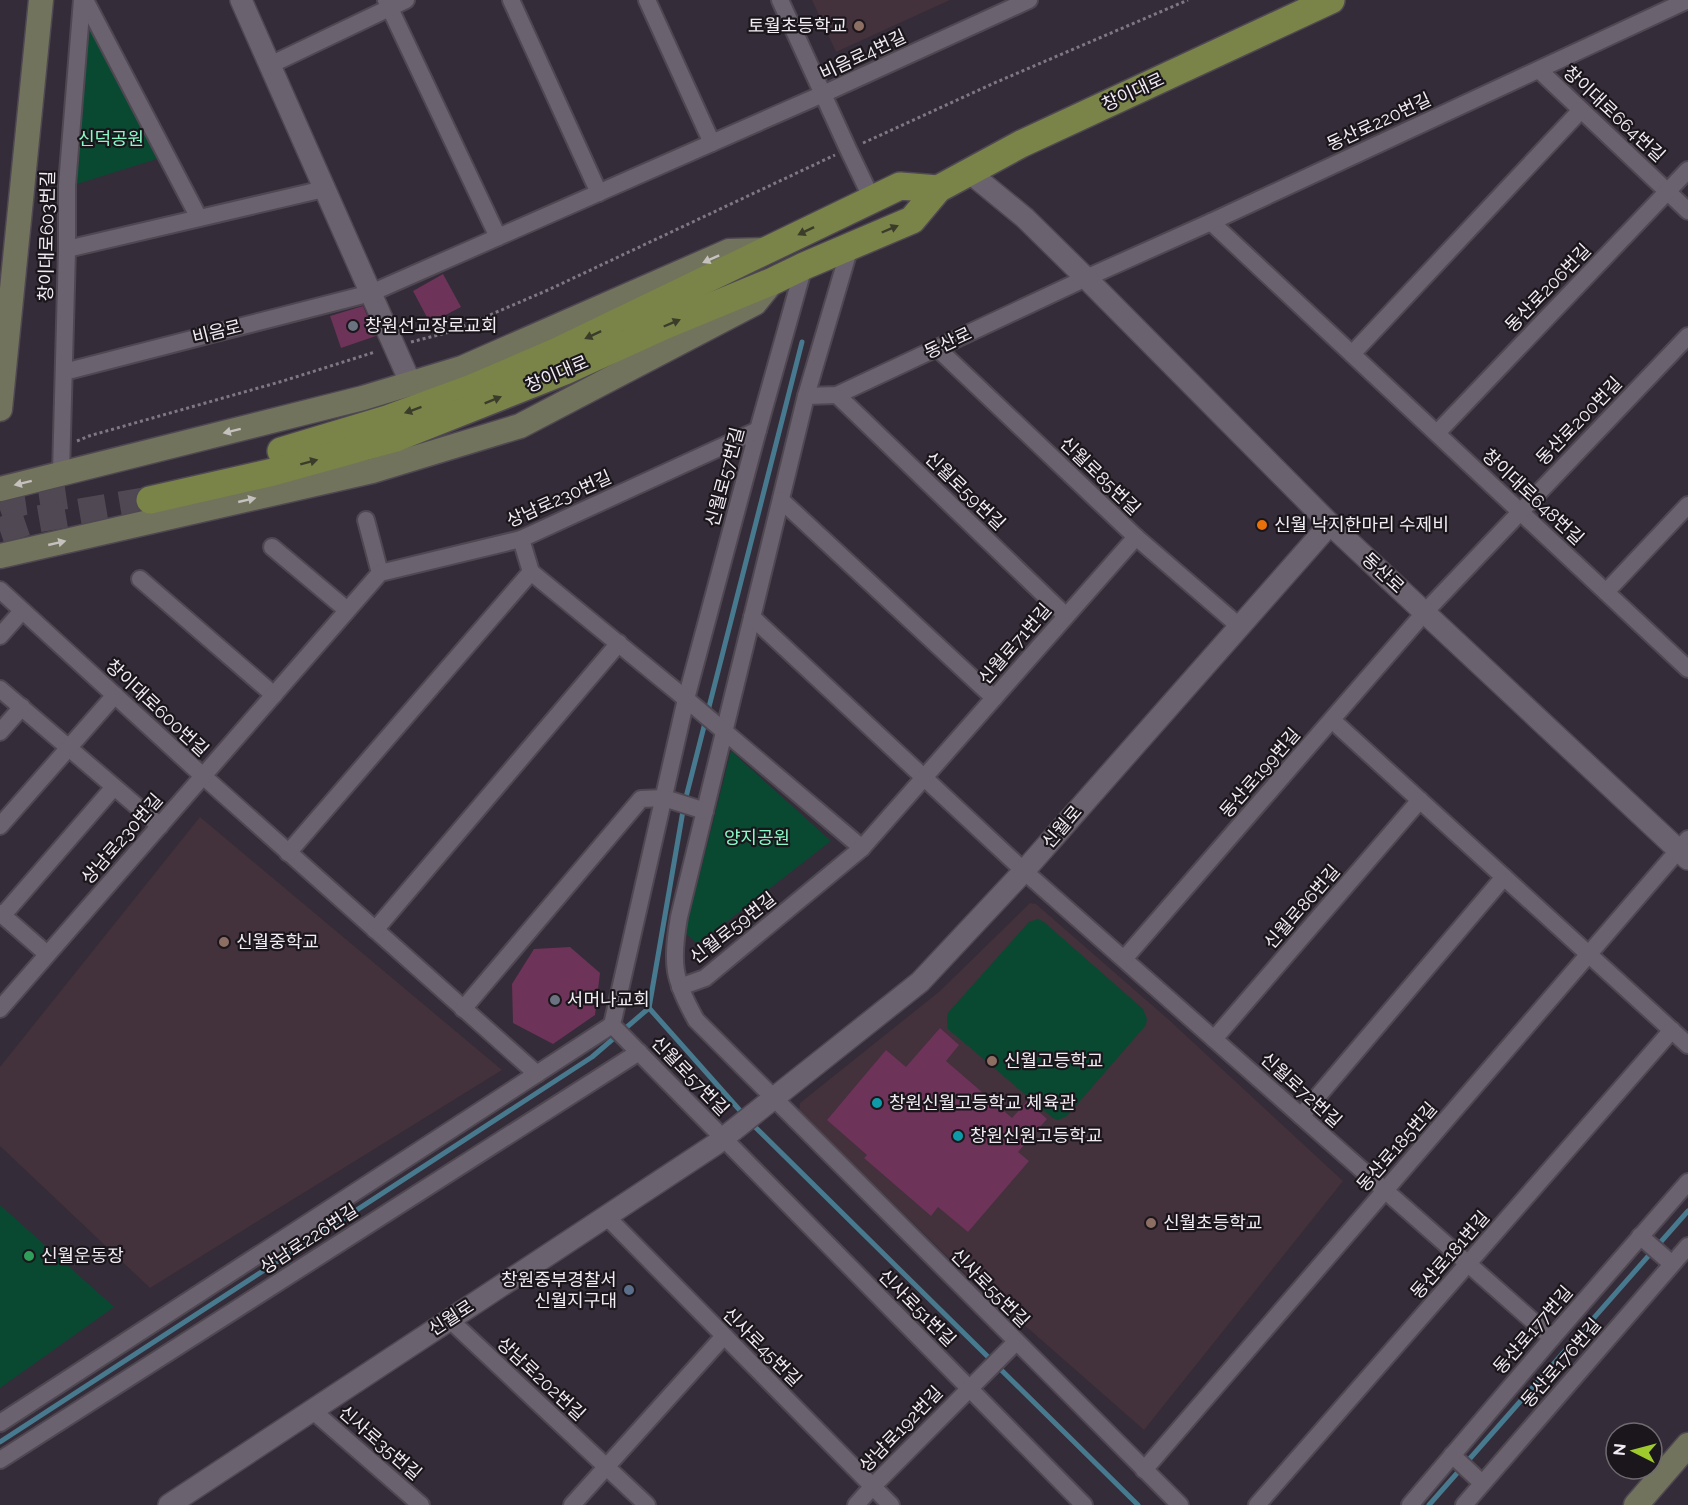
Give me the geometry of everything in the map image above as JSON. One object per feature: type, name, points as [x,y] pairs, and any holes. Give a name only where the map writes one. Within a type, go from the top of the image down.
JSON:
[{"type":"main road","points":[[0,409],[41,0]]},
{"type":"main road","name":"창이대로","points":[[938,189],[900,186],[558,351],[472,388],[387,419],[150,492],[273,472],[396,438],[565,371],[666,325],[912,220],[938,189],[1021,144],[1331,0]]},
{"type":"main road","points":[[0,489],[411,384],[462,368],[729,251],[768,250]]},
{"type":"main road","points":[[0,556],[372,471],[520,426],[755,303],[773,281]]},
{"type":"main road","points":[[1636,1505],[1688,1445]]},
{"type":"street","name":"창이대로603번길","points":[[84,0],[199,218]]},
{"type":"street","name":"창이대로603번길","points":[[61,473],[67,249],[66,185],[84,0]]},
{"type":"street","points":[[241,0],[411,384]]},
{"type":"street","points":[[270,65],[388,4],[406,0]]},
{"type":"street","points":[[511,0],[599,193]]},
{"type":"street","points":[[647,0],[712,143]]},
{"type":"street","points":[[780,0],[872,199]]},
{"type":"street","name":"비음로4번길","points":[[371,293],[823,94],[1029,0]]},
{"type":"street","name":"동산로220번길","points":[[1086,278],[1688,0]]},
{"type":"street","points":[[388,4],[498,237]]},
{"type":"street","name":"창이대로664번길","points":[[1539,70],[1688,212]]},
{"type":"street","points":[[1352,354],[1581,110]]},
{"type":"street","name":"동산로206번길","points":[[1437,433],[1688,170]]},
{"type":"street","name":"동산로","points":[[969,172],[1025,218],[1330,524],[1685,849]]},
{"type":"street","points":[[67,249],[324,189]]},
{"type":"street","name":"창이대로648번길","points":[[1211,222],[1688,668]]},
{"type":"street","name":"신월로59번길","points":[[771,1100],[696,1020],[683,998],[675,972],[674,945],[720,727],[752,617],[806,396],[850,246]]},
{"type":"street","name":"신월로57번길","points":[[728,1135],[612,1026],[758,430],[804,266]]},
{"type":"street","name":"동산로","points":[[806,396],[837,395],[1086,278]]},
{"type":"street","name":"비음로","points":[[64,372],[371,293]]},
{"type":"street","name":"동산로200번길","points":[[1425,612],[1688,336]]},
{"type":"street","name":"신월로85번길","points":[[938,348],[1136,537],[1239,626]]},
{"type":"street","name":"신월로59번길","points":[[837,395],[1066,616]]},
{"type":"street","name":"상남로230번길","points":[[1,1006],[380,573],[520,539],[758,430]]},
{"type":"street","points":[[780,500],[994,698]]},
{"type":"street","points":[[1606,592],[1688,505]]},
{"type":"street","points":[[366,520],[380,573]]},
{"type":"street","name":"신월로","points":[[169,1505],[728,1135],[920,982],[1024,871],[1330,524]]},
{"type":"street","name":"신월로71번길","points":[[924,778],[1136,537]]},
{"type":"street","points":[[520,539],[531,572],[692,703],[862,848]]},
{"type":"street","points":[[272,547],[347,610]]},
{"type":"street","points":[[288,852],[531,572]]},
{"type":"street","points":[[140,579],[274,695]]},
{"type":"street","name":"창이대로600번길","points":[[0,590],[203,776],[537,1074]]},
{"type":"street","points":[[0,636],[22,611]]},
{"type":"street","name":"동산로199번길","points":[[1124,959],[1425,612]]},
{"type":"street","points":[[752,617],[1024,871]]},
{"type":"street","points":[[375,930],[619,643]]},
{"type":"street","points":[[0,689],[159,826]]},
{"type":"street","points":[[0,826],[115,696]]},
{"type":"street","points":[[0,732],[22,707]]},
{"type":"street","points":[[1332,720],[1688,1044]]},
{"type":"street","name":"신월로59번길","points":[[680,987],[705,978],[862,848],[924,778]]},
{"type":"street","points":[[47,954],[1,914],[114,787]]},
{"type":"street","points":[[463,1009],[641,799],[668,800],[701,810]]},
{"type":"street","name":"신월로86번길","points":[[1214,1039],[1420,800]]},
{"type":"street","name":"동산로185번길","points":[[1144,1470],[1589,954],[1685,849]]},
{"type":"street","name":"신월로72번길","points":[[1024,871],[1552,1338]]},
{"type":"street","points":[[1301,1116],[1504,877]]},
{"type":"street","points":[[0,1423],[612,1026]]},
{"type":"street","name":"동산로181번길","points":[[1257,1505],[1672,1030]]},
{"type":"street","name":"상남로226번길","points":[[0,1460],[633,1047]]},
{"type":"street","name":"신사로55번길","points":[[771,1100],[1014,1344],[1180,1505]]},
{"type":"street","name":"신사로51번길","points":[[728,1135],[972,1385],[1084,1505]]},
{"type":"street","name":"동산로177번길","points":[[1410,1505],[1454,1457],[1552,1338],[1644,1239],[1688,1182]]},
{"type":"street","name":"신사로45번길","points":[[606,1216],[891,1505]]},
{"type":"street","points":[[1644,1239],[1670,1262]]},
{"type":"street","name":"동산로176번길","points":[[1464,1505],[1480,1481],[1670,1262],[1688,1246]]},
{"type":"street","name":"상남로202번길","points":[[449,1319],[606,1466]]},
{"type":"street","points":[[572,1505],[723,1336]]},
{"type":"street","name":"상남로192번길","points":[[856,1505],[1014,1344]]},
{"type":"street","name":"신사로35번길","points":[[312,1410],[422,1505]]},
{"type":"street","points":[[1454,1457],[1480,1481]]},
{"type":"street","points":[[606,1466],[647,1505]]},
{"type":"path","points":[[62,448],[89,436],[283,381],[394,346],[450,332],[548,290],[992,84],[1188,0]]},
{"type":"shaded area","name":"토월초등학교","points":[[812,0],[950,0],[836,52]]},
{"type":"shaded area","name":"신월중학교","points":[[200,817],[502,1070],[150,1288],[0,1146],[0,1067]]},
{"type":"shaded area","points":[[1030,903],[1036,904],[1168,1019],[1343,1181],[1144,1430],[956,1265],[799,1111],[800,1103],[940,991]]},
{"type":"green space","name":"신덕공원","points":[[86,18],[157,159],[77,184]]},
{"type":"green space","name":"양지공원","points":[[731,751],[831,841],[698,944],[685,933]]},
{"type":"green space","points":[[1038,919],[1143,1009],[1147,1019],[1146,1025],[1067,1116],[1058,1120],[948,1029],[947,1020],[948,1013],[1029,922]]},
{"type":"green space","name":"신월운동장","points":[[0,1205],[114,1307],[0,1388]]},
{"type":"building","points":[[443,274],[461,307],[430,323],[413,291]]},
{"type":"building","name":"창원선교장로교회","points":[[363,306],[376,336],[341,348],[330,316]]},
{"type":"building","name":"서머나교회","points":[[570,947],[600,973],[595,1015],[553,1044],[513,1023],[512,984],[534,949]]},
{"type":"building","name":"창원신원고등학교","points":[[940,1028],[959,1045],[946,1061],[1012,1118],[1027,1101],[1047,1119],[1018,1152],[1029,1161],[968,1232],[938,1207],[931,1216],[864,1158],[867,1155],[827,1120],[886,1050],[906,1067]]},
{"type":"waterway","points":[[744,1115],[649,1008],[684,805],[802,342]]},
{"type":"waterway","points":[[0,1442],[592,1057],[649,1008]]},
{"type":"waterway","points":[[750,1122],[1138,1505]]},
{"type":"waterway","points":[[1429,1505],[1688,1211]]},
{"type":"tunnel","points":[[0,510],[22,502],[78,494]]},
{"type":"tunnel","points":[[0,531],[32,520],[150,500]]},
{"type":"place","name":"토월초등학교","points":[[859,26]]},
{"type":"place","name":"창원선교장로교회","points":[[353,326]]},
{"type":"place","name":"신월 낙지한마리 수제비","points":[[1262,525]]},
{"type":"place","name":"신월중학교","points":[[224,942]]},
{"type":"place","name":"서머나교회","points":[[555,1000]]},
{"type":"place","name":"신월고등학교","points":[[992,1061]]},
{"type":"place","name":"창원신월고등학교 체육관","points":[[877,1103]]},
{"type":"place","name":"창원신원고등학교","points":[[958,1136]]},
{"type":"place","name":"신월초등학교","points":[[1151,1223]]},
{"type":"place","name":"신월운동장","points":[[29,1256]]},
{"type":"place","name":"창원중부경찰서 신월지구대","points":[[629,1290]]}]
